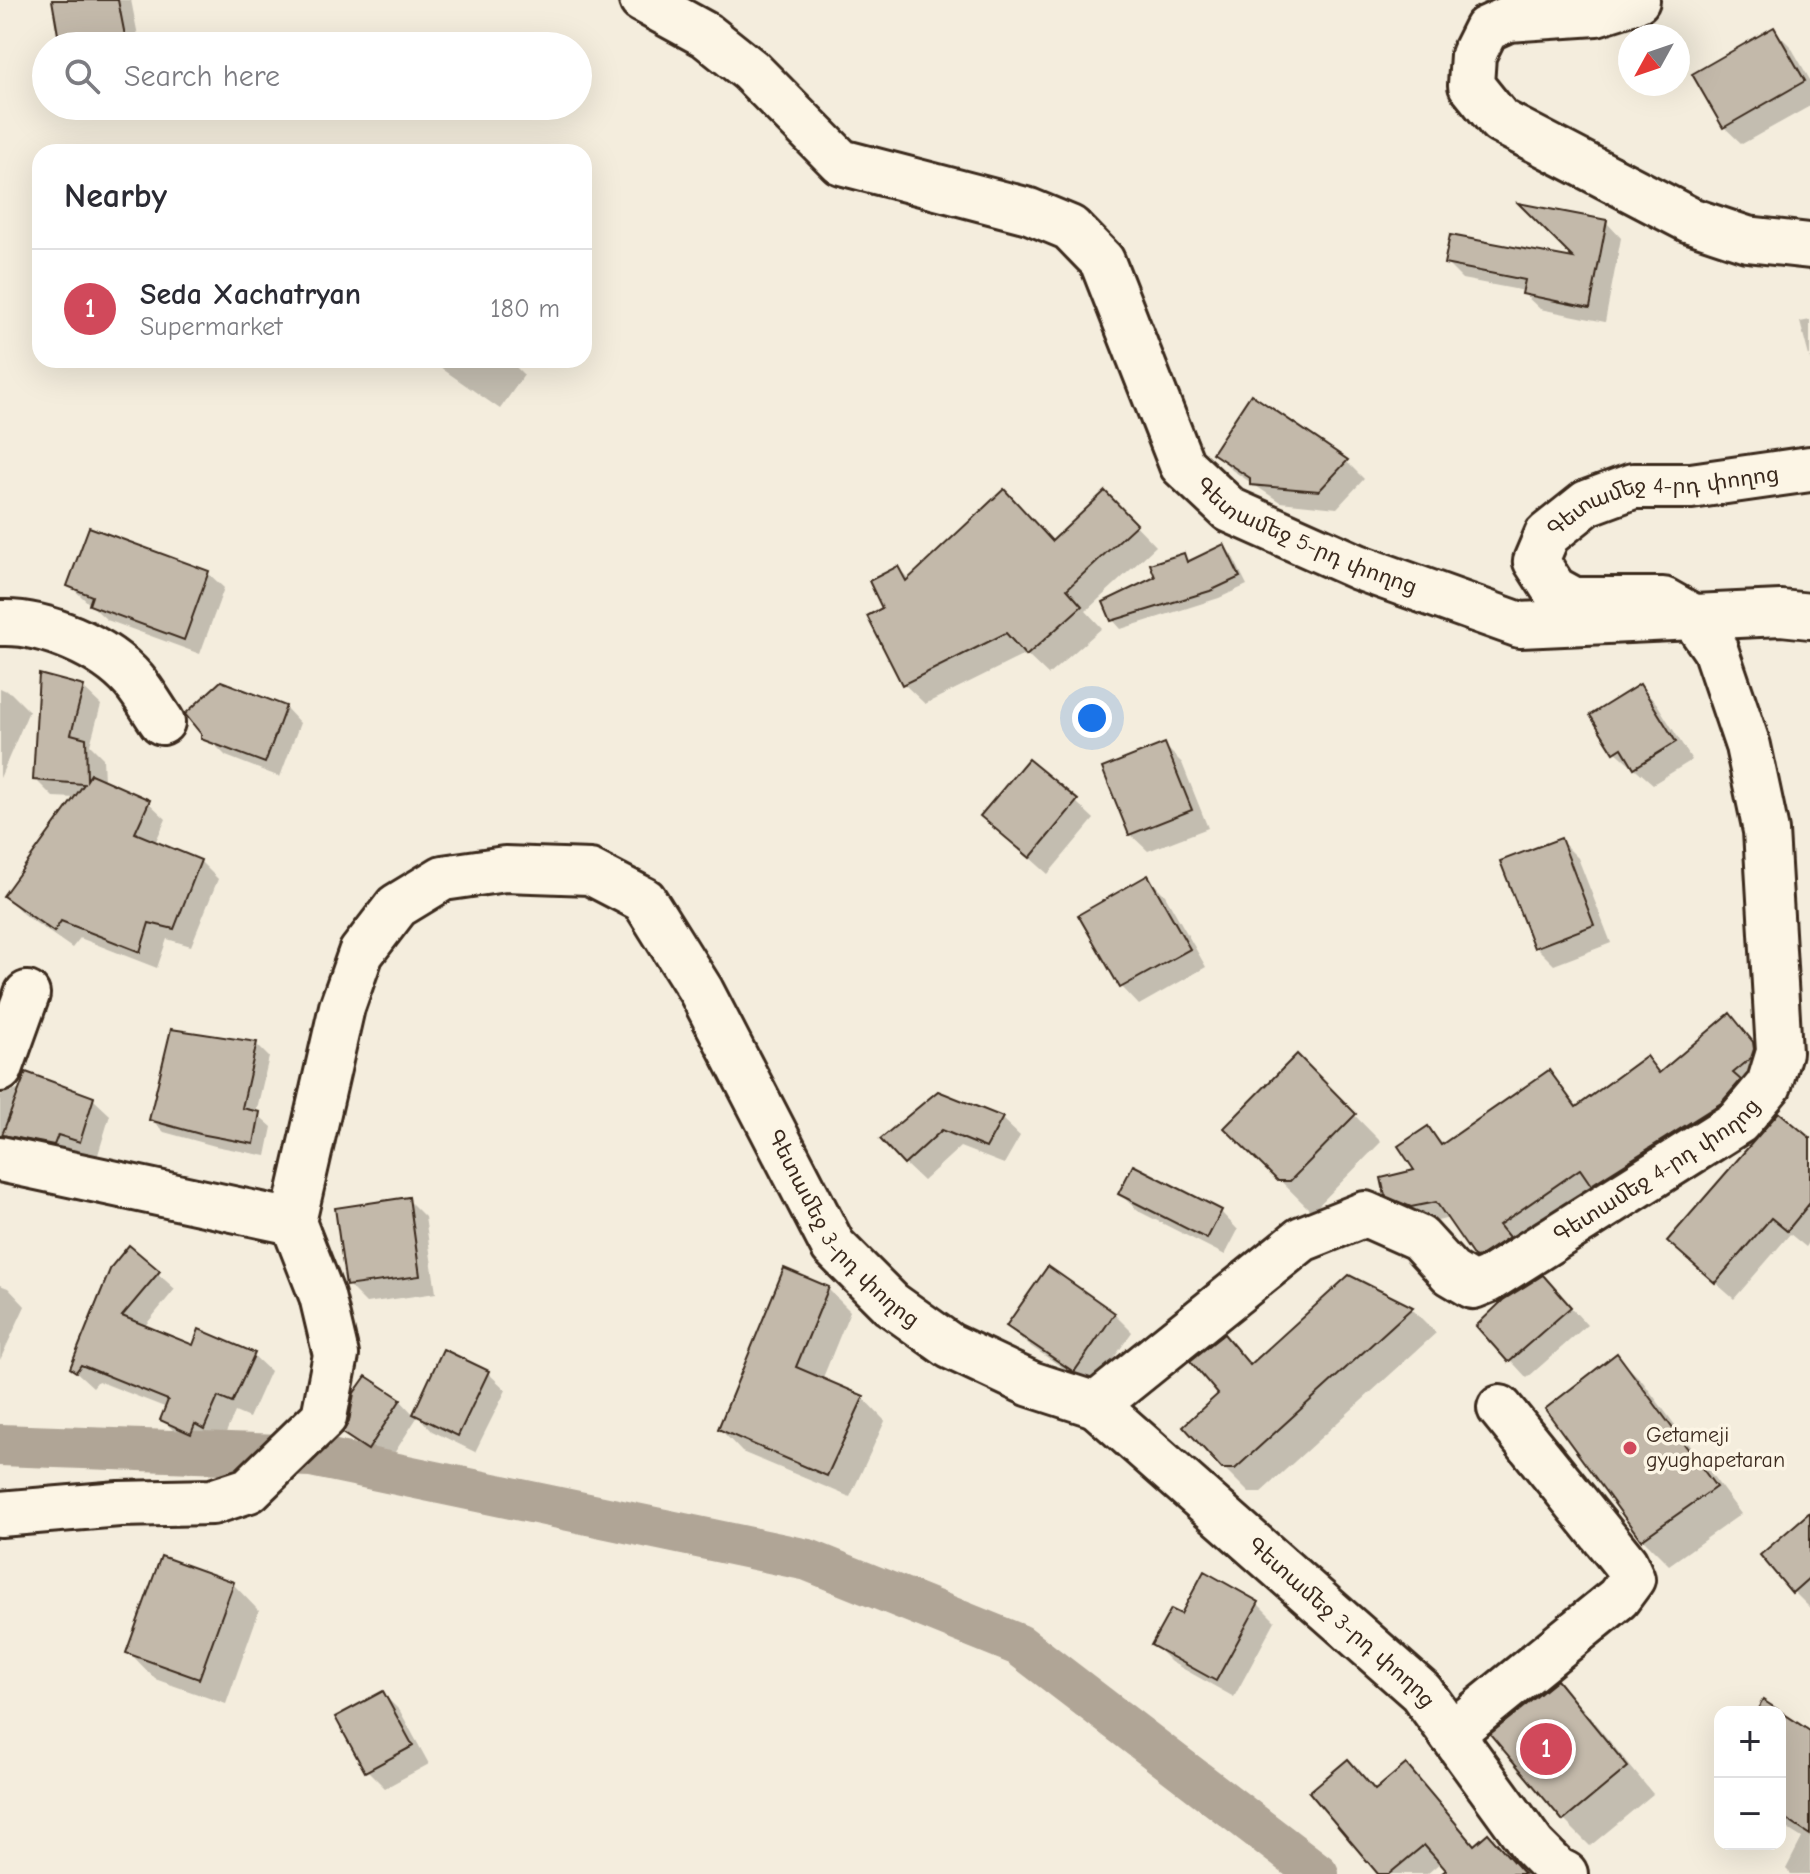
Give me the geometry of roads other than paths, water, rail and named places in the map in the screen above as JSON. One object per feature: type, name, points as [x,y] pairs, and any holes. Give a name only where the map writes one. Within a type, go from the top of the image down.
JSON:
[{"type":"street","name":"Գետամեջ 5-րդ փողոց","points":[[642,0],[706,35],[750,70],[841,162],[1029,211],[1070,228],[1102,261],[1182,465],[1230,510],[1358,567],[1520,625],[1781,613],[1810,616]]},
{"type":"street","points":[[1637,0],[1596,13],[1508,19],[1486,29],[1473,55],[1471,85],[1500,121],[1690,220],[1747,239],[1810,246]]},
{"type":"street","name":"Գետամեջ 4-րդ փողոց","points":[[1096,1405],[1302,1239],[1365,1214],[1419,1238],[1451,1273],[1473,1286],[1488,1280],[1738,1122],[1769,1085],[1779,1052],[1766,831],[1737,707],[1715,649],[1693,617],[1663,600],[1574,600],[1554,589],[1536,561],[1547,535],[1587,503],[1633,486],[1691,486],[1810,469]]},
{"type":"street","points":[[0,623],[33,626],[66,636],[95,650],[133,680],[162,722]]},
{"type":"street","name":"Գետամեջ 3-րդ փողոց","points":[[293,1222],[347,993],[361,953],[397,906],[443,878],[505,869],[590,872],[644,900],[701,991],[833,1246],[891,1304],[950,1346],[1031,1384],[1096,1405],[1421,1692],[1533,1846],[1565,1874]]},
{"type":"street","points":[[0,1069],[27,994]]},
{"type":"street","points":[[0,1159],[293,1222],[322,1296],[336,1355],[324,1417],[249,1490],[212,1502],[119,1504],[0,1514]]},
{"type":"street","points":[[1451,1734],[1618,1598],[1632,1579],[1625,1563],[1500,1408]]},
{"type":"waterway","points":[[0,1445],[311,1456],[808,1560],[1019,1645],[1318,1874]]},
{"type":"place","name":"Getameji gyughapetaran","points":[[1630,1448]]},
{"type":"place","name":"Seda Xachatryan","points":[[1546,1749]]}]
